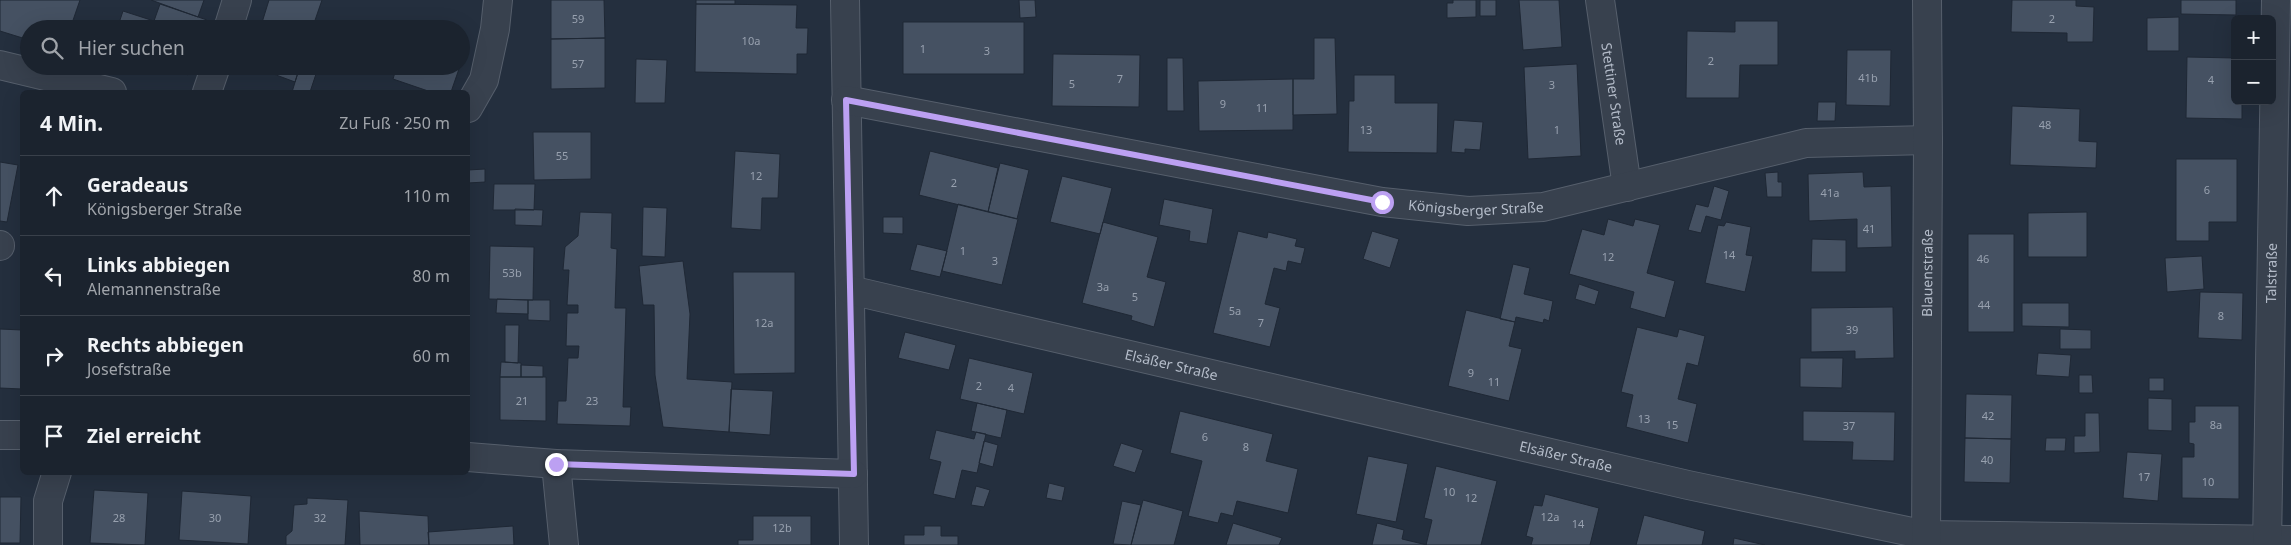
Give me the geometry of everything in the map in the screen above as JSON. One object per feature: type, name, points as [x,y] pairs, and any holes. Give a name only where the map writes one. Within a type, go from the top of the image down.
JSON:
[{"type":"street","points":[[231,20],[237,0]]},
{"type":"street","points":[[470,104],[484,80],[495,29],[498,0]]},
{"type":"street","points":[[845,0],[854,545]]},
{"type":"street","name":"Stettiner Straße","points":[[1600,0],[1628,187]]},
{"type":"street","name":"Blauenstraße","points":[[1926,540],[1927,0]]},
{"type":"street","name":"Talstraße","points":[[2275,542],[2276,0]]},
{"type":"street","points":[[0,65],[20,70]]},
{"type":"street","points":[[41,75],[104,90]]},
{"type":"street","points":[[208,90],[213,75]]},
{"type":"street","name":"Königsberger Straße","points":[[846,100],[1382,202],[1468,211],[1543,207],[1806,143],[1928,140]]},
{"type":"street","name":"Elsäßer Straße","points":[[850,290],[1926,540],[2275,542]]},
{"type":"street","points":[[0,435],[20,435]]},
{"type":"street","points":[[470,457],[556,464],[854,474]]},
{"type":"street","points":[[556,464],[564,545]]},
{"type":"street","points":[[48,545],[48,502],[56,475]]},
{"type":"building","points":[[0,0],[80,0],[73,20],[20,20],[20,37],[0,31]]},
{"type":"building","points":[[151,0],[204,0],[198,17]]},
{"type":"building","points":[[269,0],[322,0],[315,20],[263,20]]},
{"type":"building","points":[[551,0],[604,0],[605,38],[551,39]]},
{"type":"building","points":[[696,0],[735,0],[735,4],[696,4]]},
{"type":"building","points":[[1019,0],[1035,0],[1036,17],[1020,18]]},
{"type":"building","points":[[1453,0],[1476,0],[1476,17],[1447,18],[1447,3],[1453,3]]},
{"type":"building","points":[[1480,0],[1496,0],[1496,16],[1480,16]]},
{"type":"building","points":[[1519,0],[1559,0],[1562,47],[1523,50]]},
{"type":"building","points":[[2012,0],[2076,0],[2076,6],[2094,7],[2093,42],[2067,42],[2067,33],[2011,32]]},
{"type":"building","points":[[2181,0],[2236,0],[2236,15],[2181,14]]},
{"type":"building","points":[[160,4],[207,20],[154,20]]},
{"type":"building","points":[[696,4],[797,5],[796,28],[808,28],[807,54],[797,54],[797,74],[695,72]]},
{"type":"building","points":[[123,11],[151,20],[120,20]]},
{"type":"building","points":[[2179,17],[2179,51],[2147,51],[2147,18]]},
{"type":"building","points":[[1735,21],[1778,21],[1778,65],[1740,65],[1739,98],[1686,98],[1687,31],[1735,32]]},
{"type":"building","points":[[903,22],[1024,22],[1024,74],[903,74]]},
{"type":"building","points":[[605,38],[605,88],[551,89],[551,39]]},
{"type":"building","points":[[1314,38],[1335,38],[1337,114],[1293,115],[1293,79],[1314,79]]},
{"type":"building","points":[[1847,50],[1891,50],[1890,106],[1846,105]]},
{"type":"building","points":[[1053,54],[1140,55],[1139,107],[1052,106]]},
{"type":"building","points":[[2187,57],[2231,58],[2231,105],[2242,105],[2242,119],[2186,118]]},
{"type":"building","points":[[1167,58],[1183,58],[1184,111],[1167,111]]},
{"type":"building","points":[[636,59],[667,60],[665,103],[635,103]]},
{"type":"building","points":[[1577,64],[1581,156],[1528,159],[1524,67]]},
{"type":"building","points":[[276,75],[297,75],[295,82]]},
{"type":"building","points":[[297,75],[316,75],[311,90],[293,90]]},
{"type":"building","points":[[394,75],[457,75],[452,90],[425,90],[393,79]]},
{"type":"building","points":[[1354,75],[1395,75],[1395,103],[1438,103],[1437,153],[1348,152],[1349,101],[1354,101]]},
{"type":"building","points":[[1293,79],[1293,130],[1199,131],[1198,81]]},
{"type":"building","points":[[1818,102],[1836,102],[1835,121],[1817,121]]},
{"type":"building","points":[[2012,106],[2080,109],[2079,141],[2097,142],[2096,168],[2010,165]]},
{"type":"building","points":[[1454,120],[1483,122],[1480,150],[1465,149],[1465,153],[1451,152]]},
{"type":"building","points":[[533,132],[591,132],[591,179],[534,180]]},
{"type":"building","points":[[735,151],[780,154],[778,198],[762,198],[761,230],[731,228]]},
{"type":"building","points":[[930,151],[998,168],[988,212],[919,195]]},
{"type":"building","points":[[2176,159],[2237,159],[2237,222],[2209,222],[2209,241],[2176,241]]},
{"type":"building","points":[[0,162],[18,165],[7,222],[0,221]]},
{"type":"building","points":[[1000,163],[1029,170],[1017,219],[988,212]]},
{"type":"building","points":[[485,169],[485,182],[470,183],[470,170]]},
{"type":"building","points":[[1778,172],[1778,182],[1782,182],[1782,197],[1767,197],[1765,173]]},
{"type":"building","points":[[1863,172],[1864,187],[1891,186],[1892,247],[1857,248],[1857,219],[1809,221],[1808,174]]},
{"type":"building","points":[[1062,176],[1112,188],[1100,234],[1050,222]]},
{"type":"building","points":[[494,184],[535,184],[534,210],[493,210]]},
{"type":"building","points":[[1714,186],[1729,191],[1721,220],[1706,216],[1701,233],[1688,230],[1696,204],[1708,207]]},
{"type":"building","points":[[1164,199],[1213,209],[1207,244],[1189,241],[1190,231],[1159,225]]},
{"type":"building","points":[[958,204],[1018,219],[1002,285],[942,271]]},
{"type":"building","points":[[643,207],[667,208],[665,257],[642,256]]},
{"type":"building","points":[[515,209],[543,210],[542,226],[515,225]]},
{"type":"building","points":[[580,212],[612,213],[611,248],[617,249],[615,308],[626,308],[623,407],[631,407],[630,426],[557,424],[558,401],[566,401],[568,358],[578,358],[579,346],[566,346],[567,313],[578,313],[578,305],[567,305],[569,270],[563,270],[565,247],[578,236]]},
{"type":"building","points":[[2087,212],[2087,257],[2028,257],[2028,213]]},
{"type":"building","points":[[883,217],[903,217],[903,234],[883,233]]},
{"type":"building","points":[[1608,219],[1633,226],[1635,219],[1660,225],[1647,273],[1675,281],[1665,318],[1630,308],[1634,292],[1569,274],[1582,229],[1604,235]]},
{"type":"building","points":[[1103,222],[1158,237],[1147,277],[1166,282],[1154,327],[1131,320],[1132,316],[1082,303]]},
{"type":"building","points":[[1726,222],[1751,227],[1746,255],[1753,256],[1745,292],[1705,283],[1718,225],[1724,226]]},
{"type":"building","points":[[1238,231],[1267,238],[1268,232],[1297,239],[1295,246],[1305,248],[1301,264],[1288,261],[1286,271],[1274,268],[1265,304],[1280,308],[1270,347],[1213,333]]},
{"type":"building","points":[[1372,231],[1399,239],[1390,268],[1363,259]]},
{"type":"building","points":[[1968,234],[2014,234],[2014,332],[1968,332]]},
{"type":"building","points":[[1812,239],[1846,240],[1846,272],[1811,272]]},
{"type":"building","points":[[917,244],[947,251],[940,277],[910,270]]},
{"type":"building","points":[[490,246],[534,247],[533,300],[489,299]]},
{"type":"building","points":[[2202,256],[2204,289],[2167,292],[2165,258]]},
{"type":"building","points":[[683,261],[690,314],[687,379],[732,382],[729,432],[663,427],[655,375],[654,305],[643,305],[639,266]]},
{"type":"building","points":[[1513,264],[1530,268],[1524,294],[1553,301],[1549,321],[1544,319],[1543,323],[1516,317],[1515,322],[1500,319]]},
{"type":"building","points":[[733,272],[795,272],[795,373],[734,374]]},
{"type":"building","points":[[1579,284],[1599,291],[1595,305],[1575,299]]},
{"type":"building","points":[[2200,292],[2243,293],[2242,340],[2198,338]]},
{"type":"building","points":[[497,299],[528,300],[528,314],[496,313]]},
{"type":"building","points":[[528,300],[550,300],[550,321],[528,320]]},
{"type":"building","points":[[2022,303],[2069,303],[2069,327],[2022,326]]},
{"type":"building","points":[[1893,307],[1894,358],[1855,359],[1855,351],[1811,352],[1811,308]]},
{"type":"building","points":[[1466,310],[1515,322],[1509,346],[1522,349],[1509,401],[1448,386]]},
{"type":"building","points":[[505,325],[519,325],[518,363],[505,362]]},
{"type":"building","points":[[1637,327],[1677,337],[1679,329],[1705,336],[1698,366],[1687,363],[1678,399],[1697,404],[1688,443],[1626,427],[1633,395],[1621,392]]},
{"type":"building","points":[[0,329],[20,330],[20,389],[0,388]]},
{"type":"building","points":[[2060,329],[2091,330],[2091,349],[2060,349]]},
{"type":"building","points":[[905,332],[956,345],[949,370],[898,358]]},
{"type":"building","points":[[2038,353],[2071,355],[2069,377],[2036,375]]},
{"type":"building","points":[[969,358],[1033,373],[1024,414],[960,399]]},
{"type":"building","points":[[1800,358],[1843,358],[1842,388],[1800,387]]},
{"type":"building","points":[[501,362],[521,363],[521,377],[500,377]]},
{"type":"building","points":[[521,365],[543,366],[543,377],[521,377]]},
{"type":"building","points":[[2079,375],[2092,375],[2093,393],[2079,393]]},
{"type":"building","points":[[500,377],[546,377],[546,421],[500,420]]},
{"type":"building","points":[[2149,378],[2164,378],[2164,391],[2149,391]]},
{"type":"building","points":[[731,389],[773,391],[770,435],[729,432]]},
{"type":"building","points":[[1966,394],[2012,395],[2011,439],[1965,438]]},
{"type":"building","points":[[2148,398],[2172,399],[2172,431],[2148,430]]},
{"type":"building","points":[[977,403],[1007,410],[1001,438],[971,431]]},
{"type":"building","points":[[2195,406],[2239,406],[2239,499],[2182,498],[2182,457],[2194,457],[2194,444],[2189,443],[2189,422],[2195,422]]},
{"type":"building","points":[[1180,411],[1273,434],[1266,461],[1298,469],[1288,513],[1237,501],[1233,516],[1221,513],[1218,523],[1188,516],[1202,461],[1170,453]]},
{"type":"building","points":[[1803,411],[1895,412],[1894,461],[1852,460],[1853,442],[1803,441]]},
{"type":"building","points":[[2085,413],[2099,413],[2100,452],[2074,453],[2074,436],[2085,436]]},
{"type":"building","points":[[936,430],[974,439],[976,432],[986,434],[977,473],[962,470],[955,499],[933,494],[941,462],[929,459]]},
{"type":"building","points":[[1965,438],[2011,439],[2010,483],[1964,482]]},
{"type":"building","points":[[2046,438],[2066,438],[2065,451],[2045,451]]},
{"type":"building","points":[[984,441],[998,445],[993,467],[979,463]]},
{"type":"building","points":[[1121,443],[1143,450],[1135,473],[1113,466]]},
{"type":"building","points":[[2127,452],[2162,454],[2158,501],[2123,498]]},
{"type":"building","points":[[1368,456],[1408,464],[1396,522],[1356,514]]},
{"type":"building","points":[[1436,466],[1497,481],[1481,545],[1426,545],[1432,520],[1424,518]]},
{"type":"building","points":[[1049,483],[1065,487],[1062,501],[1046,498]]},
{"type":"building","points":[[976,486],[990,490],[984,507],[971,505]]},
{"type":"building","points":[[94,490],[148,493],[145,545],[90,543]]},
{"type":"building","points":[[182,491],[251,496],[248,544],[179,540]]},
{"type":"building","points":[[1545,494],[1599,508],[1590,545],[1531,545],[1533,538],[1526,536],[1534,505],[1542,506]]},
{"type":"building","points":[[0,497],[21,497],[20,543],[0,543]]},
{"type":"building","points":[[307,498],[348,500],[345,545],[286,545],[286,536],[292,531],[294,505],[307,504]]},
{"type":"building","points":[[1143,500],[1183,511],[1174,545],[1131,545]]},
{"type":"building","points":[[1122,501],[1141,505],[1131,545],[1113,544]]},
{"type":"building","points":[[359,511],[428,516],[429,545],[360,545]]},
{"type":"building","points":[[1644,515],[1705,531],[1702,545],[1636,545]]},
{"type":"building","points":[[753,516],[811,516],[811,545],[738,545],[738,540],[753,540]]},
{"type":"building","points":[[1233,523],[1282,538],[1279,545],[1226,545]]},
{"type":"building","points":[[1377,523],[1404,530],[1402,539],[1427,545],[1372,545]]},
{"type":"building","points":[[513,526],[514,545],[429,545],[428,532]]},
{"type":"building","points":[[924,526],[941,526],[941,536],[958,536],[958,545],[904,545],[904,535],[924,535]]},
{"type":"building","points":[[1734,538],[1765,545],[1733,545]]},
{"type":"route","points":[[556,464],[854,474],[846,100],[1382,202]]}]
